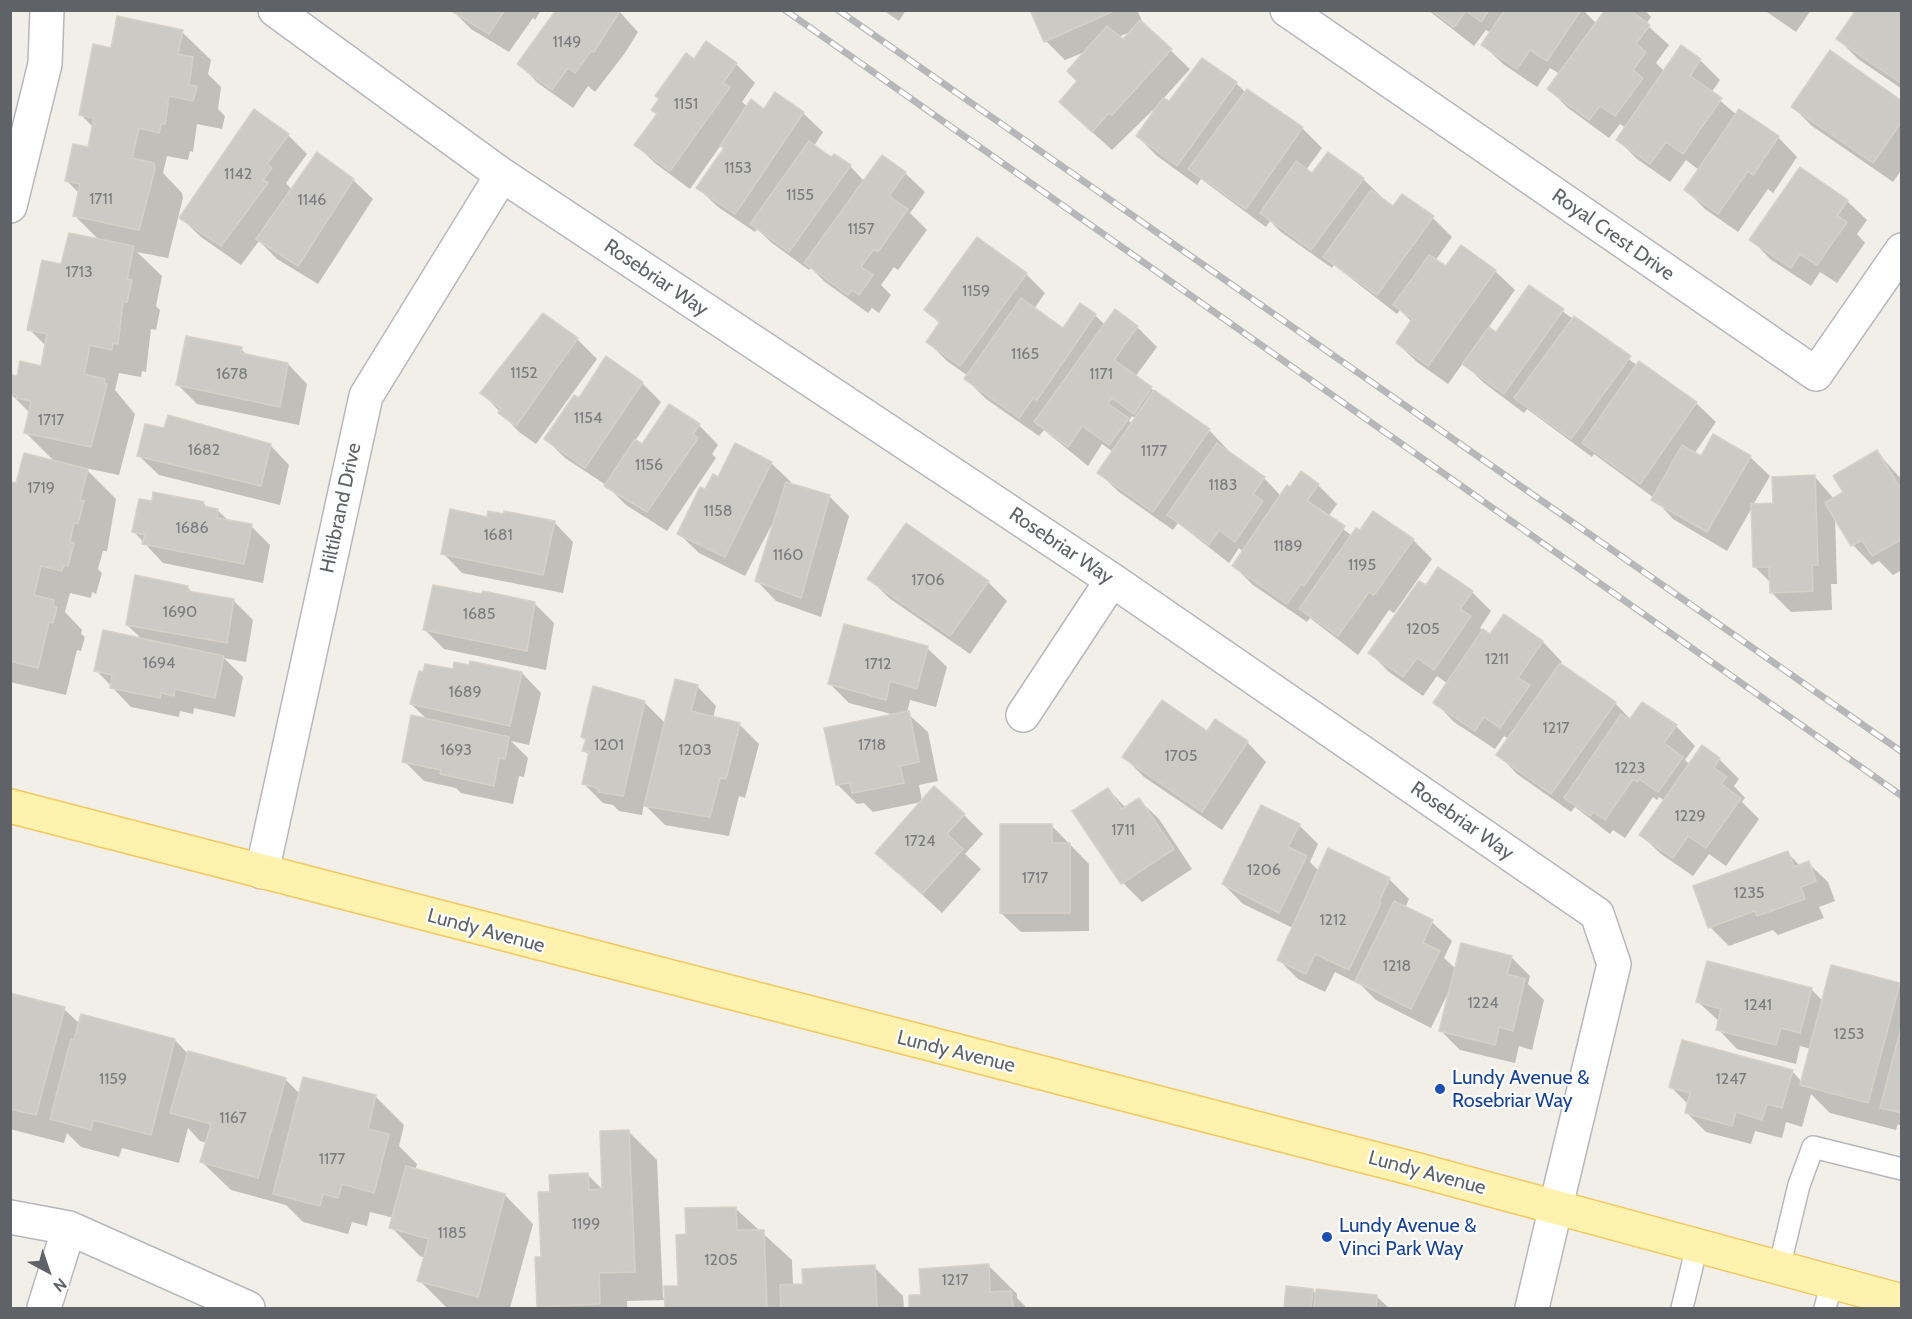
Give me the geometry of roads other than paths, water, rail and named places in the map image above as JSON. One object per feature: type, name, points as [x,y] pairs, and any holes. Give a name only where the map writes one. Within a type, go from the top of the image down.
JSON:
[{"type":"main road","name":"Lundy Avenue","points":[[10,806],[1556,1206],[1779,1268],[1829,1295],[1902,1301]]},
{"type":"street","points":[[10,206],[45,64],[47,10]]},
{"type":"street","name":"Rosebriar Way","points":[[275,10],[502,175],[1112,580],[1597,914],[1614,964],[1532,1308]]},
{"type":"street","name":"Royal Crest Drive","points":[[1287,10],[1816,374],[1902,250]]},
{"type":"street","name":"Hiltibrand Drive","points":[[262,872],[366,396],[502,175]]},
{"type":"street","points":[[1023,715],[1112,580]]},
{"type":"street","points":[[10,1217],[69,1228],[248,1308]]},
{"type":"street","points":[[44,1308],[69,1228]]},
{"type":"lane","points":[[1779,1268],[1800,1185],[1813,1147],[1902,1169]]},
{"type":"lane","points":[[1682,1308],[1697,1246]]},
{"type":"railway","points":[[785,10],[1902,796]]},
{"type":"railway","points":[[838,10],[1902,752]]},
{"type":"place","name":"Lundy Avenue & Rosebriar Way","points":[[1440,1089]]},
{"type":"place","name":"Lundy Avenue & Vinci Park Way","points":[[1327,1237]]}]
